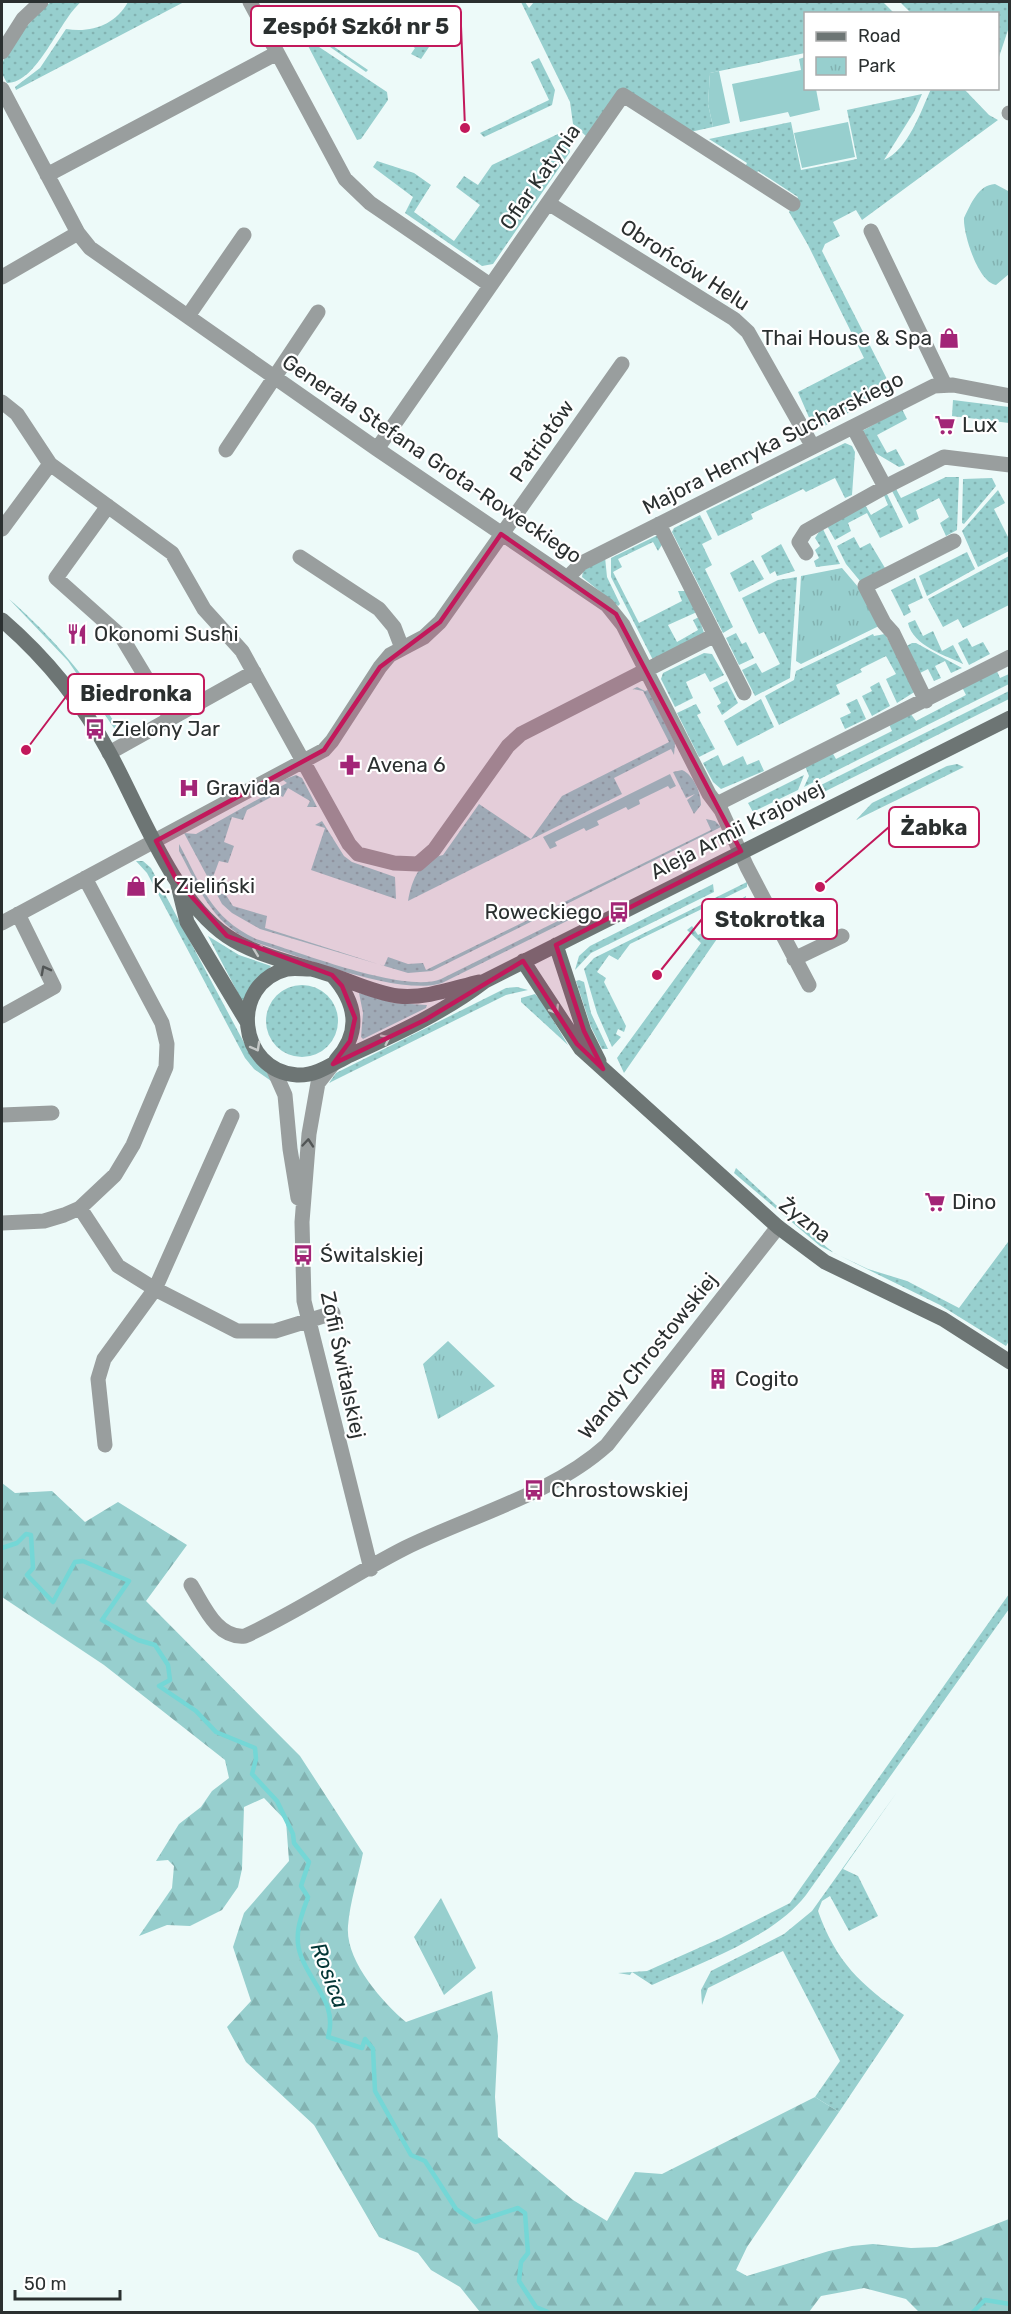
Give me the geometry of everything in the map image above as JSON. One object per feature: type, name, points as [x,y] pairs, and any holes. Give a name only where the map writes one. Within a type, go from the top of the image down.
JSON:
[{"type":"street","points":[[2,52],[23,19],[41,2]]},
{"type":"street","points":[[250,2],[331,156],[350,185],[379,209],[490,285]]},
{"type":"street","points":[[47,175],[277,53]]},
{"type":"street","name":"Generała Stefana Grota-Roweckiego","points":[[2,89],[78,233],[90,248],[377,449],[602,601],[616,614],[709,794],[717,804],[809,985]]},
{"type":"street","name":"Ofiar Katynia","points":[[377,449],[623,95],[793,204]]},
{"type":"street","name":"Obrońców Helu","points":[[548,203],[734,319],[748,332],[813,447]]},
{"type":"street","points":[[871,231],[945,385]]},
{"type":"street","points":[[2,277],[78,233]]},
{"type":"street","points":[[188,316],[244,235]]},
{"type":"street","points":[[226,450],[318,312]]},
{"type":"street","name":"Patriotów","points":[[2,923],[324,750],[380,667],[402,648],[424,637],[440,622],[622,364]]},
{"type":"street","name":"Majora Henryka Sucharskiego","points":[[567,578],[578,565],[934,386],[945,385],[1010,396]]},
{"type":"street","points":[[2,402],[17,414],[50,464],[172,554],[204,609],[242,651],[332,817],[358,854],[394,863],[418,864],[434,850],[514,740],[715,636]]},
{"type":"street","points":[[853,427],[885,487]]},
{"type":"street","points":[[806,553],[799,542],[806,531],[944,457],[1010,465]]},
{"type":"street","points":[[2,529],[50,464]]},
{"type":"street","points":[[108,506],[56,578],[121,636],[171,719]]},
{"type":"street","points":[[659,524],[744,693]]},
{"type":"street","points":[[926,700],[893,633],[884,623],[865,586],[954,541]]},
{"type":"street","points":[[300,557],[379,609],[394,627],[402,648]]},
{"type":"street","name":"Aleja Armii Krajowej","points":[[2,620],[40,656],[66,685],[109,753],[176,879],[209,921],[227,936],[251,948],[310,969],[400,996],[437,993],[485,981]]},
{"type":"street","points":[[717,804],[1010,657]]},
{"type":"street","points":[[109,753],[254,672]]},
{"type":"street","name":"Aleja Armii Krajowej","points":[[333,1064],[425,1020],[458,1001],[485,981],[523,961],[1010,718]]},
{"type":"street","points":[[2,1223],[44,1221],[80,1208],[115,1175],[125,1161],[166,1067],[167,1044],[162,1023],[85,878]]},
{"type":"street","name":"Aleja Armii Krajowej","points":[[176,879],[188,922],[247,1022]]},
{"type":"street","points":[[2,1016],[54,987],[18,914]]},
{"type":"street","points":[[794,959],[842,936]]},
{"type":"street","name":"Żyzna","points":[[556,945],[584,1031],[603,1069]]},
{"type":"street","name":"Żyzna","points":[[523,961],[577,1044],[778,1227],[831,1266],[943,1319],[1010,1362]]},
{"type":"street","points":[[302,1222],[290,1149],[285,1095],[273,1068],[256,1050],[246,1012],[250,1001],[265,982],[289,969],[310,969]]},
{"type":"street","points":[[273,1068],[297,1075],[309,1074],[333,1064],[350,1041],[355,1018],[349,996],[333,975]]},
{"type":"street","name":"Zofii Świtalskiej","points":[[333,1064],[318,1083],[309,1134],[302,1222],[304,1300],[307,1321],[371,1569]]},
{"type":"street","points":[[2,1115],[52,1113]]},
{"type":"street","points":[[105,1445],[98,1379],[104,1359],[155,1289],[232,1116]]},
{"type":"street","points":[[80,1208],[118,1266],[155,1289],[237,1331],[275,1331],[333,1313]]},
{"type":"street","name":"Wandy Chrostowskiej","points":[[191,1585],[224,1632],[235,1637],[245,1636],[404,1549],[587,1463],[607,1445],[778,1227]]},
{"type":"highlighted area","points":[[501,534],[616,614],[741,851],[556,945],[584,1031],[603,1069],[577,1044],[523,961],[425,1020],[333,1064],[350,1041],[355,1018],[342,986],[332,975],[227,936],[176,879],[156,841],[324,750],[380,667],[440,622]]},
{"type":"green space","points":[[51,2],[81,2],[29,73],[18,80],[7,83],[2,70],[4,58],[23,31]]},
{"type":"green space","points":[[128,2],[184,2],[16,90],[15,87],[40,68],[66,29],[85,30],[102,26],[123,10]]},
{"type":"green space","points":[[521,2],[525,2],[529,8],[534,2],[883,2],[893,12],[804,12],[804,53],[710,73],[708,104],[713,127],[690,132],[620,89],[587,137],[573,124],[570,102]]},
{"type":"green space","points":[[900,2],[1009,2],[1009,27],[999,57],[999,12],[910,12]]},
{"type":"green space","points":[[295,12],[333,39],[330,44],[368,70],[366,72],[320,40],[280,22]]},
{"type":"green space","points":[[376,16],[394,26],[397,21],[429,47],[421,59],[411,54],[415,48],[399,37],[395,43],[369,25]]},
{"type":"green space","points":[[307,39],[387,92],[388,100],[361,139],[357,140],[305,40]]},
{"type":"green space","points":[[804,57],[804,90],[816,90],[820,110],[790,117],[788,112],[740,122],[732,84],[801,70],[799,59]]},
{"type":"green space","points":[[539,58],[555,90],[552,105],[484,137],[480,133],[549,100],[531,62]]},
{"type":"green space","points":[[719,71],[730,123],[713,127],[708,104],[710,73]]},
{"type":"green space","points":[[931,90],[965,90],[989,115],[998,120],[862,220],[856,210],[833,222],[840,236],[825,244],[822,251],[892,389],[819,429],[811,422],[798,392],[864,358],[808,245],[789,212],[798,197],[758,171],[755,176],[744,169],[747,163],[709,139],[791,122],[801,170],[857,159],[847,110],[922,94],[914,112],[884,160],[900,148],[918,118]]},
{"type":"green space","points":[[848,122],[855,157],[802,168],[794,133]]},
{"type":"green space","points":[[558,134],[568,143],[570,152],[493,264],[482,266],[405,213],[413,197],[373,167],[377,161],[414,173],[431,185],[414,212],[454,241],[480,205],[456,187],[464,176],[478,185],[492,165]]},
{"type":"green space","points":[[995,184],[1010,192],[1009,274],[996,285],[983,276],[978,267],[964,225],[964,218],[972,201],[984,188]]},
{"type":"green space","points":[[953,400],[1009,407],[1009,423],[952,416]]},
{"type":"green space","points":[[902,409],[907,419],[877,435],[887,453],[896,449],[905,465],[899,467],[867,448],[862,431]]},
{"type":"green space","points":[[845,443],[852,446],[855,452],[852,495],[845,498],[835,478],[806,492],[803,489],[751,514],[753,519],[718,536],[706,511]]},
{"type":"green space","points":[[946,477],[959,477],[957,530],[946,536],[940,523],[949,517],[939,498],[916,510],[919,519],[909,524],[891,489],[895,487],[901,498]]},
{"type":"green space","points":[[992,478],[996,486],[964,524],[962,523],[963,479]]},
{"type":"green space","points":[[998,490],[1005,503],[994,509],[1009,539],[1009,551],[978,567],[962,531]]},
{"type":"green space","points":[[886,492],[903,527],[880,538],[867,513],[848,523],[851,531],[835,540],[826,524],[864,503],[871,515],[888,505],[883,493]]},
{"type":"green space","points":[[700,515],[712,539],[702,544],[712,565],[705,569],[733,627],[723,633],[672,532],[674,528]]},
{"type":"green space","points":[[822,527],[840,564],[816,567],[814,561],[819,558],[815,550],[820,546],[815,538]]},
{"type":"green space","points":[[658,535],[663,543],[658,551],[653,542],[618,559],[622,567],[613,572],[639,623],[682,601],[678,591],[686,591],[697,612],[668,625],[677,642],[698,630],[693,620],[699,617],[704,633],[654,662],[611,577],[611,558]]},
{"type":"green space","points":[[854,537],[860,548],[870,543],[885,568],[860,581],[846,564],[837,546]]},
{"type":"green space","points":[[781,544],[795,571],[777,576],[775,571],[770,574],[761,556]]},
{"type":"green space","points":[[967,552],[975,569],[927,596],[919,576]]},
{"type":"green space","points":[[1009,556],[1009,605],[963,628],[958,619],[943,627],[928,599]]},
{"type":"green space","points":[[605,557],[607,577],[620,604],[618,606],[582,577],[583,571]]},
{"type":"green space","points":[[753,560],[764,579],[739,592],[730,573]]},
{"type":"green space","points":[[842,568],[859,588],[879,626],[801,664],[796,661],[801,576]]},
{"type":"green space","points":[[797,577],[790,678],[755,696],[742,670],[756,663],[762,673],[780,664],[764,632],[759,634],[742,598],[778,580]]},
{"type":"green space","points":[[915,578],[923,598],[908,605],[911,612],[904,616],[891,590]]},
{"type":"green space","points":[[9,599],[70,661],[97,696],[121,733],[116,731],[68,661]]},
{"type":"green space","points":[[915,620],[923,636],[933,631],[942,651],[953,645],[963,664],[931,649],[916,638],[908,623]]},
{"type":"green space","points":[[736,633],[742,644],[746,642],[754,658],[739,665],[726,638]]},
{"type":"green space","points":[[873,634],[874,636],[885,634],[916,691],[897,703],[886,679],[896,674],[886,656],[836,685],[840,694],[779,725],[765,696],[794,680],[796,671]]},
{"type":"green space","points":[[967,638],[972,647],[983,642],[990,654],[969,665],[958,643]]},
{"type":"green space","points":[[912,643],[962,668],[951,673],[945,661],[935,666],[941,678],[934,681],[928,669],[918,674],[905,647]]},
{"type":"green space","points":[[704,653],[712,654],[724,675],[710,682],[705,673],[686,682],[693,698],[675,707],[661,679],[663,673]]},
{"type":"green space","points":[[996,669],[1000,678],[1009,674],[1009,684],[804,787],[809,776],[805,766],[832,752],[836,759],[892,731],[889,724],[910,713],[916,721],[966,695],[962,687]]},
{"type":"green space","points":[[727,681],[738,703],[722,715],[717,706],[721,703],[713,688]]},
{"type":"green space","points":[[879,682],[890,706],[872,716],[862,696],[872,691],[870,687]]},
{"type":"green space","points":[[637,687],[648,690],[675,743],[674,755],[671,749],[614,778],[622,794],[408,901],[418,871],[428,861],[443,855],[479,804],[531,839],[562,796],[669,742],[643,691],[633,689]]},
{"type":"green space","points":[[1009,691],[1009,699],[806,801],[803,794]]},
{"type":"green space","points":[[761,699],[774,727],[737,746],[724,721]]},
{"type":"green space","points":[[857,699],[866,719],[845,729],[840,718],[851,713],[846,704]]},
{"type":"green space","points":[[696,704],[701,713],[697,715],[715,749],[699,757],[677,713]]},
{"type":"green space","points":[[718,755],[723,766],[743,756],[747,765],[759,760],[764,771],[721,789],[713,782],[703,763]]},
{"type":"green space","points":[[957,764],[964,767],[856,820],[872,803],[947,766]]},
{"type":"green space","points":[[682,770],[693,780],[700,795],[701,805],[694,814],[687,800],[695,794],[686,798],[673,772]]},
{"type":"green space","points":[[670,774],[676,786],[670,789],[668,786],[639,800],[640,804],[628,810],[626,807],[597,821],[599,825],[586,831],[584,828],[555,842],[557,846],[550,849],[543,837]]},
{"type":"green space","points":[[296,775],[302,778],[317,807],[307,807],[310,801],[288,788],[283,797],[277,794],[247,810],[243,820],[232,817],[224,842],[234,846],[228,863],[219,861],[212,880],[221,883],[219,893],[226,895],[233,906],[267,916],[265,928],[378,964],[260,929],[232,913],[222,904],[184,833],[196,834],[287,783],[283,780]]},
{"type":"green space","points":[[804,775],[798,790],[753,812],[748,803]]},
{"type":"green space","points":[[706,819],[715,821],[721,827],[432,971],[408,973],[384,966],[388,957],[408,964],[423,963],[426,970],[711,830]]},
{"type":"green space","points":[[322,821],[344,856],[352,862],[395,877],[396,899],[311,870],[325,828],[315,825]]},
{"type":"green space","points":[[179,844],[209,899],[228,921],[240,930],[256,939],[323,961],[402,981],[424,982],[441,979],[580,910],[579,915],[442,983],[423,986],[375,980],[251,941],[237,933],[216,914],[200,891],[179,851]]},
{"type":"green space","points":[[136,861],[143,861],[151,868],[249,1052],[269,1073],[274,1083],[254,1069],[245,1058],[147,873]]},
{"type":"green space","points":[[747,882],[747,887],[630,944],[618,960],[609,955],[597,972],[606,978],[604,982],[626,1026],[624,1032],[618,1029],[616,1034],[621,1037],[612,1047],[597,1013],[584,969],[594,958]]},
{"type":"green space","points":[[713,884],[714,892],[591,953],[575,970],[579,956],[590,946]]},
{"type":"green space","points":[[746,896],[624,1073],[617,1058],[701,943],[687,930],[692,926],[698,935],[722,923],[716,914]]},
{"type":"green space","points":[[208,936],[239,955],[271,966],[245,1001],[241,999]]},
{"type":"green space","points":[[576,981],[584,982],[591,1013],[608,1049],[602,1049],[591,1027]]},
{"type":"green space","points":[[295,985],[309,985],[328,995],[338,1014],[338,1028],[328,1047],[309,1057],[295,1057],[276,1047],[266,1028],[266,1014],[276,995]]},
{"type":"green space","points":[[517,987],[528,990],[506,995],[329,1083],[336,1073],[506,988]]},
{"type":"green space","points":[[359,993],[394,1003],[427,1005],[426,1008],[363,1039],[361,1037],[363,1013]]},
{"type":"green space","points":[[535,994],[568,1045],[521,1002],[521,998]]},
{"type":"green space","points":[[736,1168],[790,1218],[834,1253],[820,1246],[734,1173]]},
{"type":"green space","points":[[1008,1242],[1009,1341],[1006,1346],[940,1305],[840,1256],[868,1269],[907,1281],[959,1308]]},
{"type":"green space","points":[[448,1341],[495,1386],[438,1419],[423,1364]]},
{"type":"green space","points":[[2,1483],[15,1493],[52,1491],[85,1522],[118,1502],[187,1545],[146,1601],[300,1756],[363,1853],[348,1926],[352,1953],[359,1966],[376,1992],[406,2022],[492,1991],[498,2036],[495,2097],[498,2137],[573,2200],[607,2221],[635,2172],[662,2174],[815,2097],[839,2112],[747,2247],[736,2270],[747,2276],[852,2246],[873,2244],[911,2248],[937,2247],[1009,2219],[1009,2312],[919,2312],[906,2299],[864,2288],[821,2296],[809,2312],[480,2312],[460,2287],[431,2270],[418,2253],[379,2237],[314,2125],[246,2062],[227,2027],[251,2001],[233,1947],[244,1913],[289,1861],[286,1821],[264,1798],[244,1807],[242,1869],[238,1887],[222,1910],[190,1926],[167,1925],[139,1936],[172,1888],[174,1866],[168,1860],[156,1861],[179,1824],[201,1807],[212,1791],[229,1778],[225,1760],[104,1665],[2,1597]]},
{"type":"green space","points":[[1009,1594],[1009,1609],[806,1895],[792,1910],[775,1924],[735,1948],[652,1985],[632,1972],[647,1971],[721,1938],[790,1903]]},
{"type":"green space","points":[[897,1792],[843,1869],[858,1876],[878,1916],[849,1931],[830,1896],[822,1901],[818,1911],[833,1945],[852,1971],[875,1993],[904,2015],[839,2112],[815,2097],[840,2061],[783,1951],[708,1988],[702,2005],[701,1990],[711,1971],[784,1934],[812,1911]]},
{"type":"green space","points":[[441,1898],[476,1968],[444,1995],[414,1937]]},
{"type":"waterway","name":"Rosica","points":[[2,1548],[17,1543],[26,1534],[31,1535],[33,1568],[27,1575],[53,1602],[75,1562],[83,1561],[129,1581],[102,1620],[138,1640],[155,1645],[168,1665],[170,1680],[159,1686],[196,1711],[216,1732],[255,1748],[256,1759],[252,1774],[277,1801],[293,1834],[294,1843],[309,1862],[301,1886],[308,1897],[299,1926],[298,1941],[305,1966],[326,2004],[330,2025],[328,2037],[362,2048],[365,2039],[373,2049],[375,2091],[411,2155],[425,2161],[456,2209],[475,2222],[518,2208],[525,2213],[528,2253],[521,2262],[519,2281],[536,2307],[548,2312]]},
{"type":"waterway","name":"Rosica","points":[[973,2312],[985,2300],[1010,2304]]},
{"type":"place","name":"Zespół Szkół nr 5","points":[[465,128]]},
{"type":"place","name":"Thai House & Spa","points":[[949,338]]},
{"type":"place","name":"Lux","points":[[945,425]]},
{"type":"place","name":"Okonomi Sushi","points":[[77,634]]},
{"type":"place","name":"Zielony Jar","points":[[95,729]]},
{"type":"place","name":"Biedronka","points":[[26,750]]},
{"type":"place","name":"Avena 6","points":[[350,765]]},
{"type":"place","name":"Gravida","points":[[189,788]]},
{"type":"place","name":"K. Zieliński","points":[[136,886]]},
{"type":"place","name":"Żabka","points":[[820,887]]},
{"type":"place","name":"Roweckiego","points":[[619,912]]},
{"type":"place","name":"Stokrotka","points":[[657,975]]},
{"type":"place","name":"Dino","points":[[935,1202]]},
{"type":"place","name":"Świtalskiej","points":[[303,1255]]},
{"type":"place","name":"Cogito","points":[[718,1379]]},
{"type":"place","name":"Chrostowskiej","points":[[534,1490]]}]
